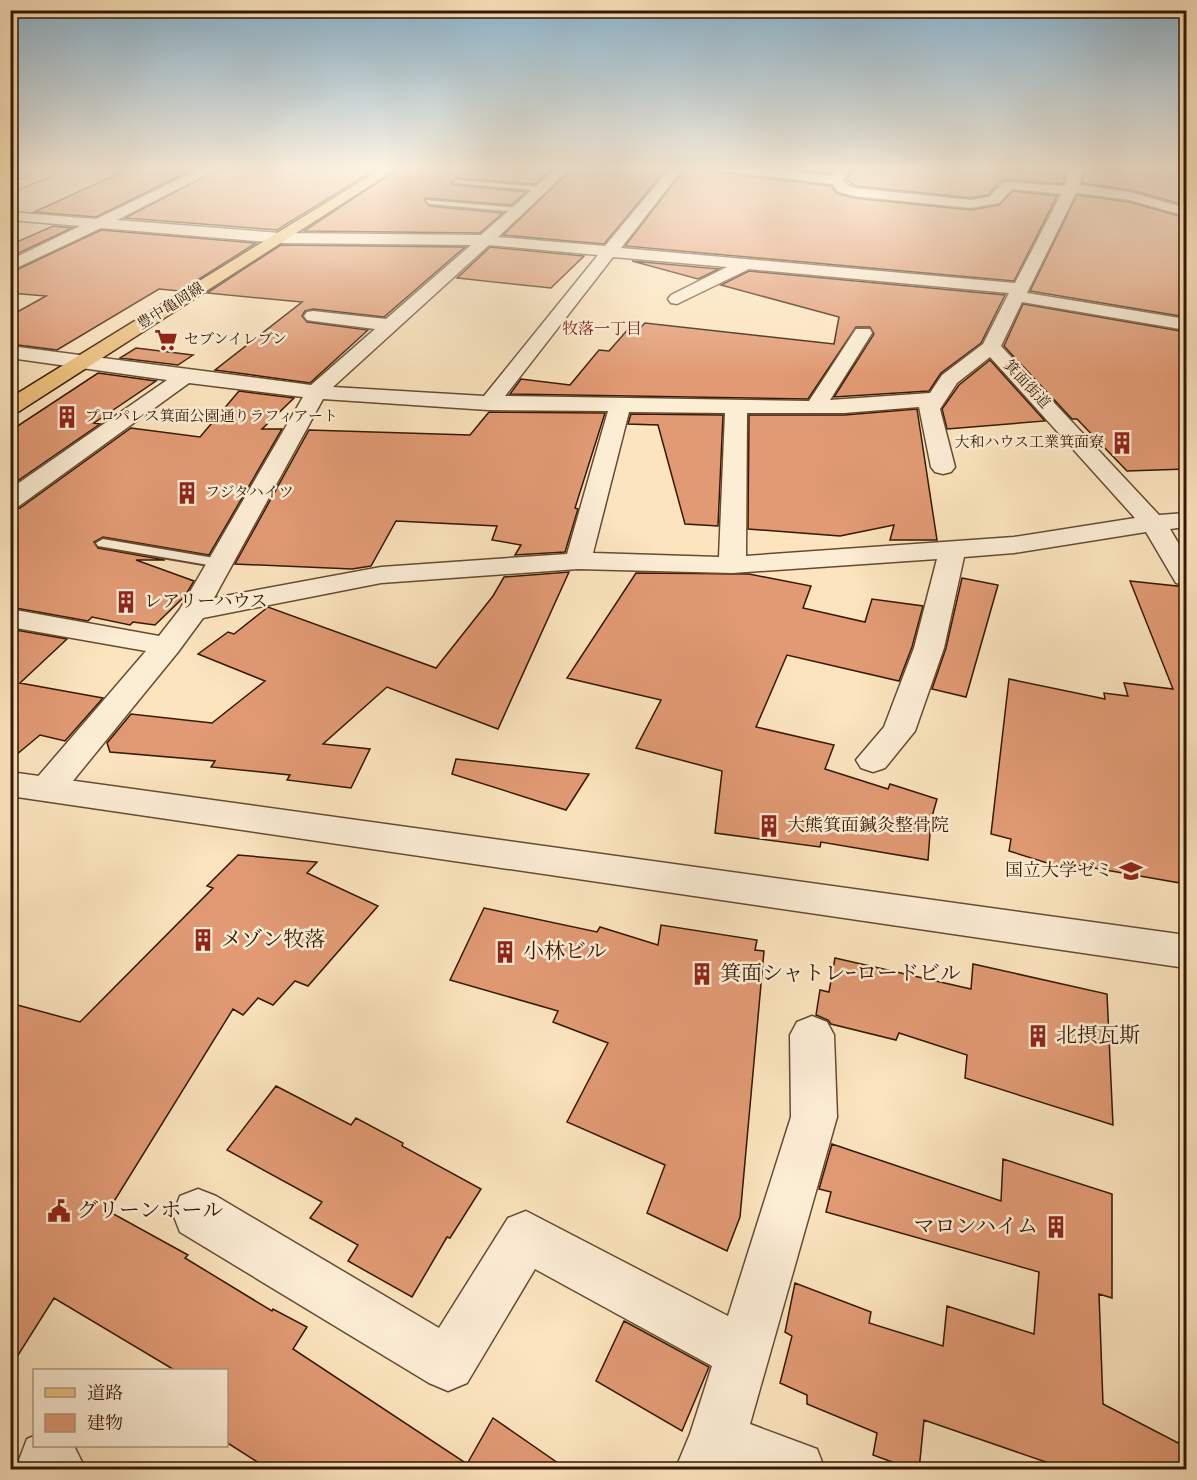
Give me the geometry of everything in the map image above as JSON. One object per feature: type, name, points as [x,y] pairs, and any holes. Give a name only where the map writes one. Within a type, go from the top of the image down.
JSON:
[{"type":"main road","name":"豊中亀岡線","points":[[10,407],[283,236]]},
{"type":"street","points":[[10,266],[73,236]]},
{"type":"street","points":[[253,236],[485,240],[610,251],[1018,292],[1186,325]]},
{"type":"street","points":[[47,789],[167,646],[193,611],[316,392],[489,236]]},
{"type":"street","points":[[489,404],[622,236]]},
{"type":"street","name":"箕面街道","points":[[1047,236],[991,347],[1153,523],[1186,577]]},
{"type":"street","points":[[677,299],[746,264]]},
{"type":"street","points":[[313,316],[391,325]]},
{"type":"street","points":[[816,406],[863,333]]},
{"type":"street","points":[[943,467],[929,409],[949,379],[991,347]]},
{"type":"street","points":[[10,352],[184,377],[316,392],[489,404],[736,407],[893,405],[937,399]]},
{"type":"street","points":[[10,501],[184,377]]},
{"type":"street","points":[[578,561],[620,406]]},
{"type":"street","points":[[732,566],[736,407]]},
{"type":"street","points":[[193,611],[381,575],[578,561],[732,566],[1014,545],[1186,520]]},
{"type":"street","points":[[873,760],[899,731],[929,648],[952,550]]},
{"type":"street","points":[[10,618],[167,646]]},
{"type":"street","points":[[10,784],[1186,952]]},
{"type":"street","points":[[796,1470],[710,1455],[814,1117],[812,1035]]},
{"type":"street","points":[[198,1214],[448,1365],[526,1236],[743,1353]]},
{"type":"lane","points":[[103,543],[220,563]]},
{"type":"building","points":[[30,236],[55,236],[10,257],[10,245]]},
{"type":"building","points":[[88,236],[173,236],[256,243],[180,291],[159,289],[57,350],[10,344],[10,316],[46,296],[10,293],[10,273]]},
{"type":"building","points":[[515,236],[611,236],[604,244]]},
{"type":"building","points":[[633,236],[1037,236],[1014,281],[625,246]]},
{"type":"building","points":[[1057,236],[1186,236],[1186,317],[1030,291]]},
{"type":"building","points":[[281,245],[465,247],[384,317],[313,309],[305,311],[302,316],[307,322],[368,330],[310,383],[215,370],[302,302],[207,293]]},
{"type":"building","points":[[490,247],[584,256],[551,288],[457,278]]},
{"type":"building","points":[[632,261],[719,269],[698,279]]},
{"type":"building","points":[[749,271],[1005,295],[981,343],[941,373],[929,391],[834,397],[874,334],[870,327],[856,327],[808,399],[510,394],[521,379],[570,385],[599,350],[609,351],[630,327],[640,328],[645,323],[834,344],[839,317],[721,285]]},
{"type":"building","points":[[1023,304],[1186,332],[1186,469],[1127,471],[1077,419],[1072,419],[1004,346]]},
{"type":"building","points":[[136,348],[193,355],[178,365],[120,358]]},
{"type":"building","points":[[990,360],[1045,421],[947,429],[942,409],[959,385]]},
{"type":"building","points":[[98,373],[156,381],[94,423],[100,424],[10,486],[10,431]]},
{"type":"building","points":[[239,391],[294,398],[262,429],[282,429],[209,555],[103,537],[94,542],[98,548],[165,560],[136,560],[194,581],[185,596],[155,625],[133,622],[130,625],[92,617],[88,621],[10,607],[10,510],[20,508],[131,428],[200,437]]},
{"type":"building","points":[[917,409],[937,540],[890,540],[894,525],[840,536],[748,529],[749,415],[844,415]]},
{"type":"building","points":[[489,412],[605,413],[575,508],[578,509],[565,552],[515,555],[521,545],[492,540],[497,526],[396,521],[371,566],[352,569],[235,564],[309,430],[470,435]]},
{"type":"building","points":[[631,414],[723,415],[718,526],[685,524],[658,425],[628,424]]},
{"type":"building","points":[[569,572],[498,729],[387,687],[323,744],[370,749],[351,788],[287,780],[290,775],[211,767],[215,761],[110,752],[107,743],[131,714],[212,723],[265,681],[198,654],[228,632],[234,634],[268,607],[436,668],[493,596],[504,577]]},
{"type":"building","points":[[636,573],[749,574],[811,586],[803,608],[865,622],[872,599],[923,606],[912,647],[899,681],[787,655],[756,727],[834,745],[825,769],[888,789],[890,784],[937,799],[931,820],[928,860],[821,842],[820,847],[715,833],[722,771],[636,748],[661,700],[567,678]]},
{"type":"building","points":[[962,578],[998,585],[966,697],[932,689],[946,648]]},
{"type":"building","points":[[1130,581],[1186,587],[1186,884],[1077,865],[1076,872],[1009,851],[1011,839],[991,834],[1009,679],[1105,699],[1104,693],[1128,696],[1124,683],[1173,689]]},
{"type":"building","points":[[10,629],[67,639],[20,683],[103,698],[65,741],[40,735],[10,760]]},
{"type":"building","points":[[456,759],[589,774],[566,810],[452,774]]},
{"type":"building","points":[[238,855],[317,862],[307,873],[378,906],[308,986],[295,981],[273,1005],[258,998],[243,1015],[233,1009],[108,1211],[188,1255],[185,1258],[272,1311],[273,1309],[307,1327],[293,1349],[467,1464],[493,1418],[568,1470],[270,1470],[228,1443],[228,1369],[173,1369],[54,1298],[10,1368],[10,1003],[80,1022],[213,888],[207,886]]},
{"type":"building","points":[[484,908],[597,932],[600,927],[658,945],[661,925],[757,940],[755,950],[764,951],[740,1217],[727,1251],[647,1213],[665,1165],[567,1122],[608,1043],[553,1022],[558,1011],[450,980]]},
{"type":"building","name":"北摂瓦斯","points":[[835,958],[971,989],[973,964],[1107,994],[1113,1125],[965,1078],[967,1055],[899,1033],[896,1040],[831,1024],[828,1020],[816,1015],[820,990],[829,992]]},
{"type":"building","points":[[276,1086],[351,1125],[356,1118],[481,1189],[450,1238],[447,1237],[412,1297],[348,1261],[358,1245],[310,1218],[322,1202],[227,1150]]},
{"type":"building","points":[[832,1144],[1001,1201],[1003,1159],[1112,1194],[1112,1298],[1099,1294],[1103,1404],[1186,1447],[1186,1470],[1069,1470],[924,1420],[919,1470],[914,1470],[873,1455],[877,1433],[807,1404],[807,1395],[780,1383],[792,1336],[785,1332],[795,1283],[871,1312],[869,1323],[943,1346],[947,1306],[1034,1334],[1039,1272],[826,1212],[831,1192],[819,1189]]},
{"type":"building","points":[[624,1321],[709,1367],[682,1431],[596,1381]]},
{"type":"place","name":"セブンイレブン","points":[[166,340]]},
{"type":"place","name":"プロパレス箕面公園通りラフィアート","points":[[67,417]]},
{"type":"place","name":"大和ハウス工業箕面寮","points":[[1122,443]]},
{"type":"place","name":"フジタハイツ","points":[[187,493]]},
{"type":"place","name":"レアリーハウス","points":[[126,602]]},
{"type":"place","name":"大熊箕面鍼灸整骨院","points":[[769,826]]},
{"type":"place","name":"国立大学ゼミ","points":[[1131,871]]},
{"type":"place","name":"メゾン牧落","points":[[203,940]]},
{"type":"place","name":"小林ビル","points":[[505,952]]},
{"type":"place","name":"箕面シャトレｰロードビル","points":[[702,974]]},
{"type":"place","name":"北摂瓦斯","points":[[1038,1036]]},
{"type":"place","name":"グリーンホール","points":[[59,1211]]},
{"type":"place","name":"マロンハイム","points":[[1056,1227]]},
{"type":"district","name":"牧落一丁目","points":[[602,330]]}]
